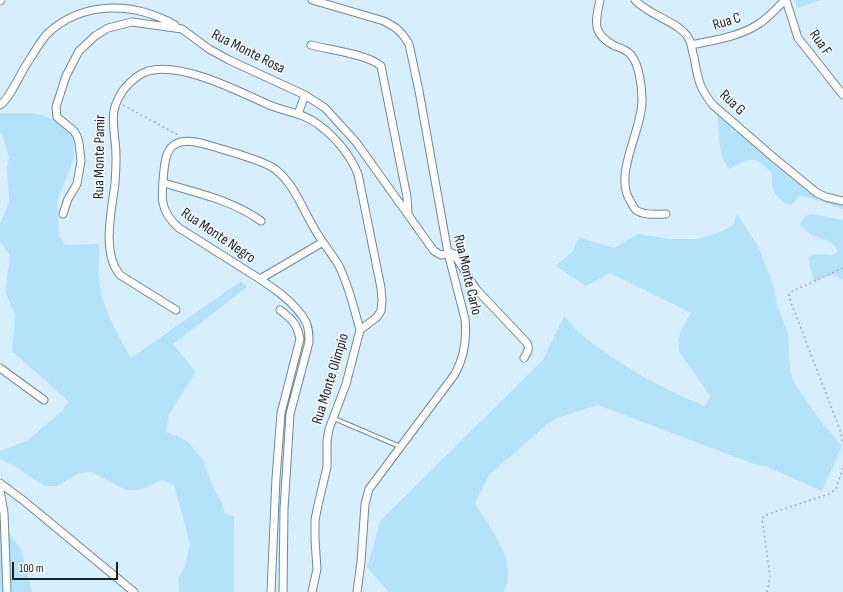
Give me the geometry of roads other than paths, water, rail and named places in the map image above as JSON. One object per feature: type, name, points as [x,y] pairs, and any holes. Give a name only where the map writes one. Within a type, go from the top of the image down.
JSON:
[{"type":"street","name":"Rua Monte Carlo","points":[[312,0],[384,20],[396,28],[409,44],[419,90],[448,253],[465,319],[466,344],[464,353],[455,374],[374,482],[366,496],[357,592]]},
{"type":"street","points":[[600,0],[596,21],[600,34],[603,39],[626,50],[632,56],[636,64],[642,88],[640,116],[625,171],[624,186],[628,198],[636,210],[647,214],[666,214]]},
{"type":"street","name":"Rua G","points":[[635,0],[644,8],[672,24],[685,34],[691,44],[698,82],[705,95],[713,104],[817,194],[843,201]]},
{"type":"street","name":"Rua C","points":[[691,44],[736,34],[759,24],[786,0]]},
{"type":"street","name":"Rua F","points":[[786,0],[798,38],[843,95]]},
{"type":"street","points":[[0,105],[8,96],[46,36],[62,23],[77,15],[88,11],[127,8],[164,19],[182,29]]},
{"type":"street","name":"Rua Monte Rosa","points":[[63,214],[68,199],[77,184],[81,161],[80,143],[77,136],[74,131],[57,117],[56,107],[66,76],[79,51],[95,36],[108,28],[122,24],[132,22],[148,23],[182,29],[215,52],[305,95],[326,108],[350,133],[437,253],[441,256],[448,253]]},
{"type":"street","points":[[311,45],[365,57],[377,62],[381,66],[407,197],[408,213]]},
{"type":"street","name":"Rua Monte Pamir","points":[[176,310],[120,275],[116,270],[110,253],[109,227],[115,182],[116,151],[113,126],[116,101],[132,80],[148,71],[178,70],[228,86],[268,104],[298,114]]},
{"type":"street","points":[[298,114],[305,95]]},
{"type":"street","name":"Rua Monte Olimpio","points":[[298,114],[309,118],[329,134],[346,151],[358,174],[382,300],[381,311],[377,317],[360,330],[350,370],[327,435],[327,467],[316,520],[315,540],[317,569],[312,592]]},
{"type":"street","name":"Rua Monte Negro","points":[[283,592],[284,509],[290,414],[309,342],[310,332],[307,323],[293,304],[260,279],[179,228],[170,219],[163,203],[166,159],[168,152],[174,145],[189,141],[225,150],[267,164],[292,186],[323,242]]},
{"type":"street","points":[[164,183],[234,205],[248,211],[261,221]]},
{"type":"street","points":[[260,279],[323,242],[343,275],[360,330]]},
{"type":"street","points":[[448,253],[454,254],[476,289],[528,343],[528,350],[524,358]]},
{"type":"street","points":[[271,592],[276,478],[281,413],[300,339],[298,328],[292,320],[280,310]]},
{"type":"street","points":[[0,368],[44,400]]},
{"type":"street","points":[[0,483],[134,592]]},
{"type":"street","points":[[0,491],[4,513],[7,592]]},
{"type":"lane","points":[[333,418],[401,446]]}]
